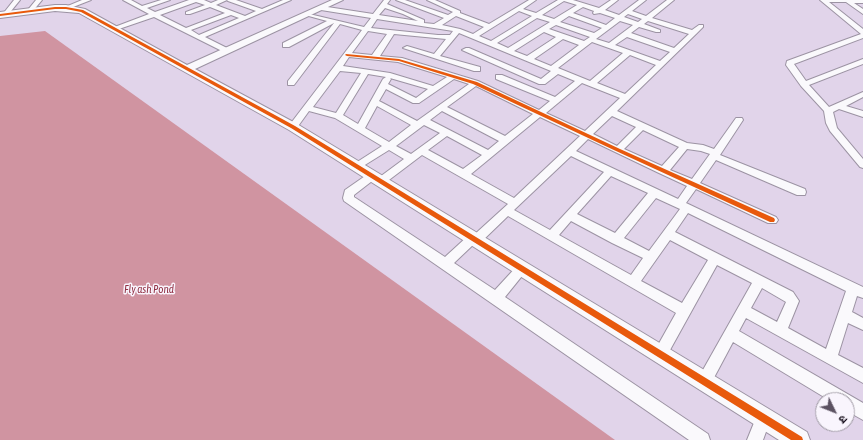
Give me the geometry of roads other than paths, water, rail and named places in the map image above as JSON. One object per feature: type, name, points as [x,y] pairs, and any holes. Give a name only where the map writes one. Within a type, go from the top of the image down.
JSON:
[{"type":"street","points":[[3,15],[17,0]]},
{"type":"street","points":[[66,8],[88,0]]},
{"type":"street","points":[[128,1],[140,0]]},
{"type":"street","points":[[142,8],[167,0]]},
{"type":"street","points":[[114,29],[196,0],[244,18]]},
{"type":"street","points":[[188,13],[224,0]]},
{"type":"street","points":[[231,0],[250,4],[262,11]]},
{"type":"street","points":[[200,37],[288,0]]},
{"type":"street","points":[[186,69],[339,0]]},
{"type":"street","points":[[399,0],[449,18]]},
{"type":"street","points":[[430,0],[457,10],[458,13],[456,14]]},
{"type":"street","points":[[455,62],[476,37],[489,26],[533,0]]},
{"type":"street","points":[[491,44],[562,0]]},
{"type":"street","points":[[566,0],[658,31]]},
{"type":"street","points":[[602,0],[615,2]]},
{"type":"street","points":[[610,46],[671,0]]},
{"type":"street","points":[[824,0],[863,33]]},
{"type":"street","points":[[830,0],[863,1]]},
{"type":"street","points":[[848,0],[863,12]]},
{"type":"street","points":[[128,1],[226,51]]},
{"type":"street","points":[[532,90],[590,40],[639,1]]},
{"type":"street","points":[[292,127],[348,55],[384,2],[433,26]]},
{"type":"street","points":[[585,20],[615,2]]},
{"type":"street","points":[[509,51],[545,30],[582,5]]},
{"type":"street","points":[[3,15],[35,6],[66,8],[82,11],[292,127],[377,178],[799,440]]},
{"type":"street","points":[[175,7],[206,22]]},
{"type":"street","points":[[321,8],[458,30],[554,70],[626,97]]},
{"type":"street","points":[[518,9],[556,22],[590,40]]},
{"type":"street","points":[[628,9],[647,18],[694,33]]},
{"type":"street","points":[[186,30],[230,13]]},
{"type":"street","points":[[307,14],[365,29],[415,35],[452,37]]},
{"type":"street","points":[[433,26],[456,14],[489,26]]},
{"type":"street","points":[[568,14],[607,27]]},
{"type":"street","points":[[286,45],[335,21]]},
{"type":"street","points":[[291,83],[335,21]]},
{"type":"street","points":[[646,41],[666,24]]},
{"type":"street","points":[[446,264],[511,207],[701,26]]},
{"type":"street","points":[[436,56],[458,30]]},
{"type":"street","points":[[545,30],[562,36],[590,40],[661,64]]},
{"type":"street","points":[[375,57],[392,32]]},
{"type":"street","points":[[626,34],[675,51]]},
{"type":"street","points":[[399,60],[415,35]]},
{"type":"street","points":[[505,35],[542,50]]},
{"type":"street","points":[[528,59],[562,36]]},
{"type":"street","points":[[863,36],[791,62],[790,65],[804,84],[828,111],[833,129],[863,165]]},
{"type":"street","points":[[407,48],[477,69]]},
{"type":"street","points":[[466,50],[512,68],[542,82]]},
{"type":"street","points":[[591,84],[628,53]]},
{"type":"street","points":[[348,55],[399,60],[475,83],[586,136],[772,220]]},
{"type":"street","points":[[384,85],[416,101],[435,89],[477,69],[492,60]]},
{"type":"street","points":[[804,84],[863,61]]},
{"type":"street","points":[[338,68],[390,75],[435,89]]},
{"type":"street","points":[[484,87],[512,68]]},
{"type":"street","points":[[338,116],[366,71]]},
{"type":"street","points":[[360,129],[390,75]]},
{"type":"street","points":[[499,77],[556,100]]},
{"type":"street","points":[[464,174],[581,80]]},
{"type":"street","points":[[357,166],[389,146],[475,83]]},
{"type":"street","points":[[828,111],[863,94]]},
{"type":"street","points":[[375,102],[488,154]]},
{"type":"street","points":[[838,106],[863,114]]},
{"type":"street","points":[[307,108],[338,116],[412,159]]},
{"type":"street","points":[[442,108],[505,140]]},
{"type":"street","points":[[611,112],[685,146],[703,148],[800,192]]},
{"type":"street","points":[[633,282],[668,234],[694,185],[739,120]]},
{"type":"street","points":[[618,150],[642,126]]},
{"type":"street","points":[[445,134],[412,159],[349,193],[348,198],[702,440]]},
{"type":"street","points":[[663,171],[685,146]]},
{"type":"street","points":[[423,151],[464,174],[551,236],[684,311]]},
{"type":"street","points":[[569,151],[858,290],[845,315],[830,358]]},
{"type":"street","points":[[551,236],[610,171]]},
{"type":"street","points":[[616,240],[655,192]]},
{"type":"street","points":[[570,215],[651,258]]},
{"type":"street","points":[[668,234],[792,299],[793,301],[780,331]]},
{"type":"street","points":[[660,354],[715,258]]},
{"type":"street","points":[[496,298],[522,268]]},
{"type":"street","points":[[704,382],[759,281]]},
{"type":"street","points":[[744,310],[863,376]]},
{"type":"street","points":[[845,315],[863,324]]},
{"type":"street","points":[[730,334],[829,392]]},
{"type":"street","points":[[755,440],[763,418]]},
{"type":"water","name":"Fly ash Pond","points":[[45,31],[615,440],[0,440],[0,36]]}]
